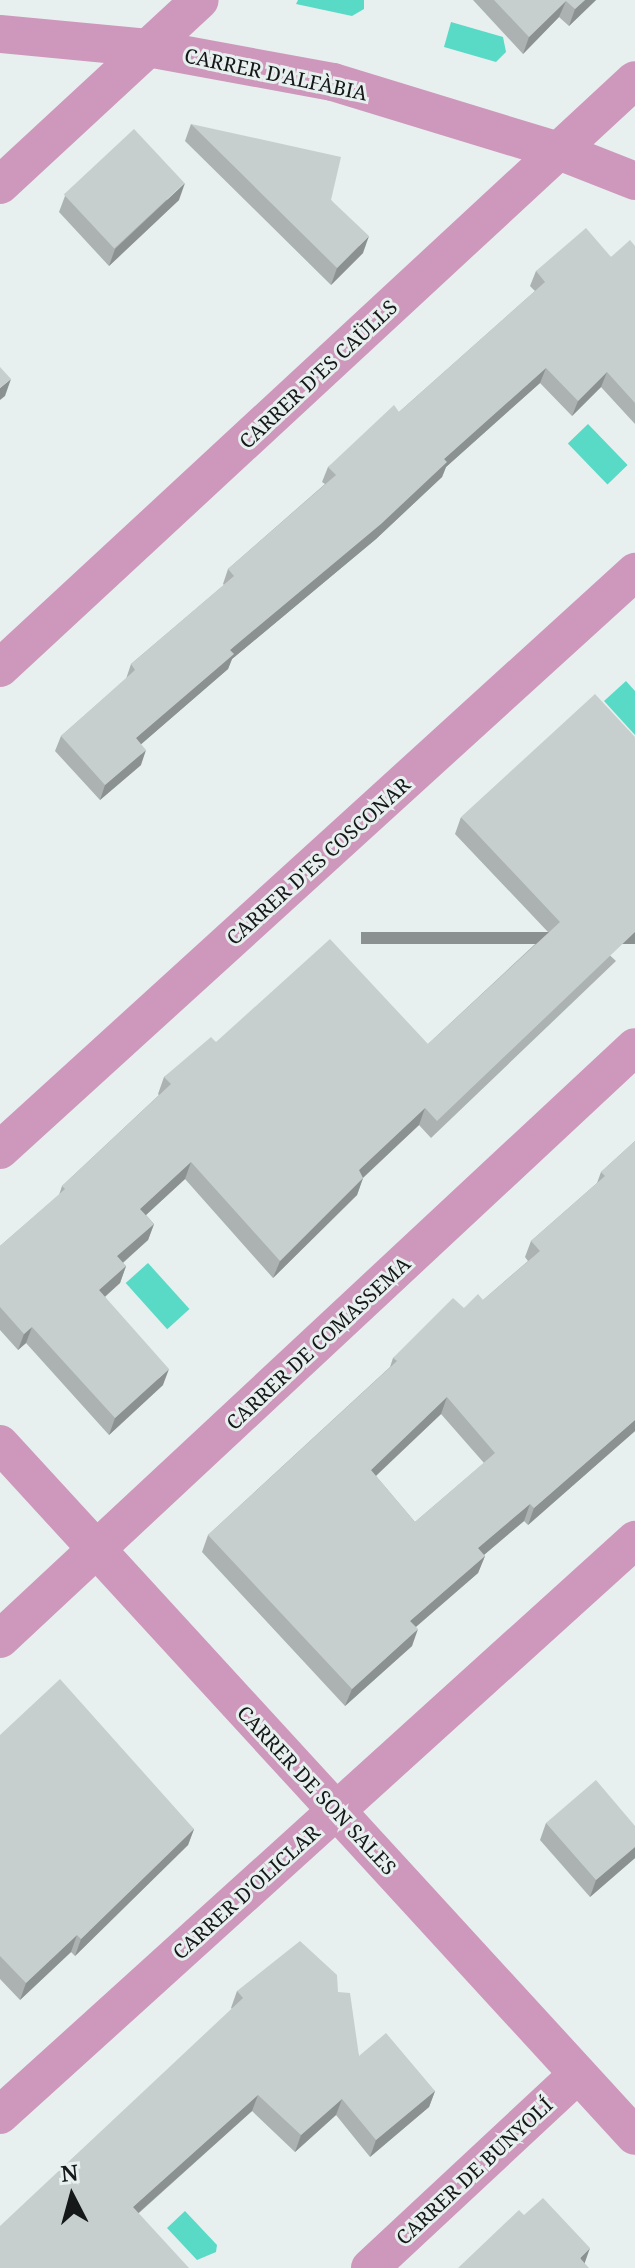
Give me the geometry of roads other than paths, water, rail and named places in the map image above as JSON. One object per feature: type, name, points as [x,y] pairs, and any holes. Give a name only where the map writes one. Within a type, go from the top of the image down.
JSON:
[{"type":"street","points":[[0,185],[200,0]]},
{"type":"street","name":"CARRER D'ALFÀBIA","points":[[0,34],[148,48],[333,82],[559,151],[635,181]]},
{"type":"street","name":"CARRER D'ES CAÜLLS","points":[[0,668],[635,80]]},
{"type":"street","name":"CARRER D'ES COSCONAR","points":[[0,1150],[635,572]]},
{"type":"street","name":"CARRER DE COMASSEMA","points":[[0,1639],[635,1047]]},
{"type":"street","name":"CARRER DE SON SALES","points":[[0,1444],[578,2074],[630,2120]]},
{"type":"street","name":"CARRER D'OLICLAR","points":[[0,2115],[635,1540]]},
{"type":"street","name":"CARRER DE BUNYOLÍ","points":[[370,2268],[578,2074]]}]
